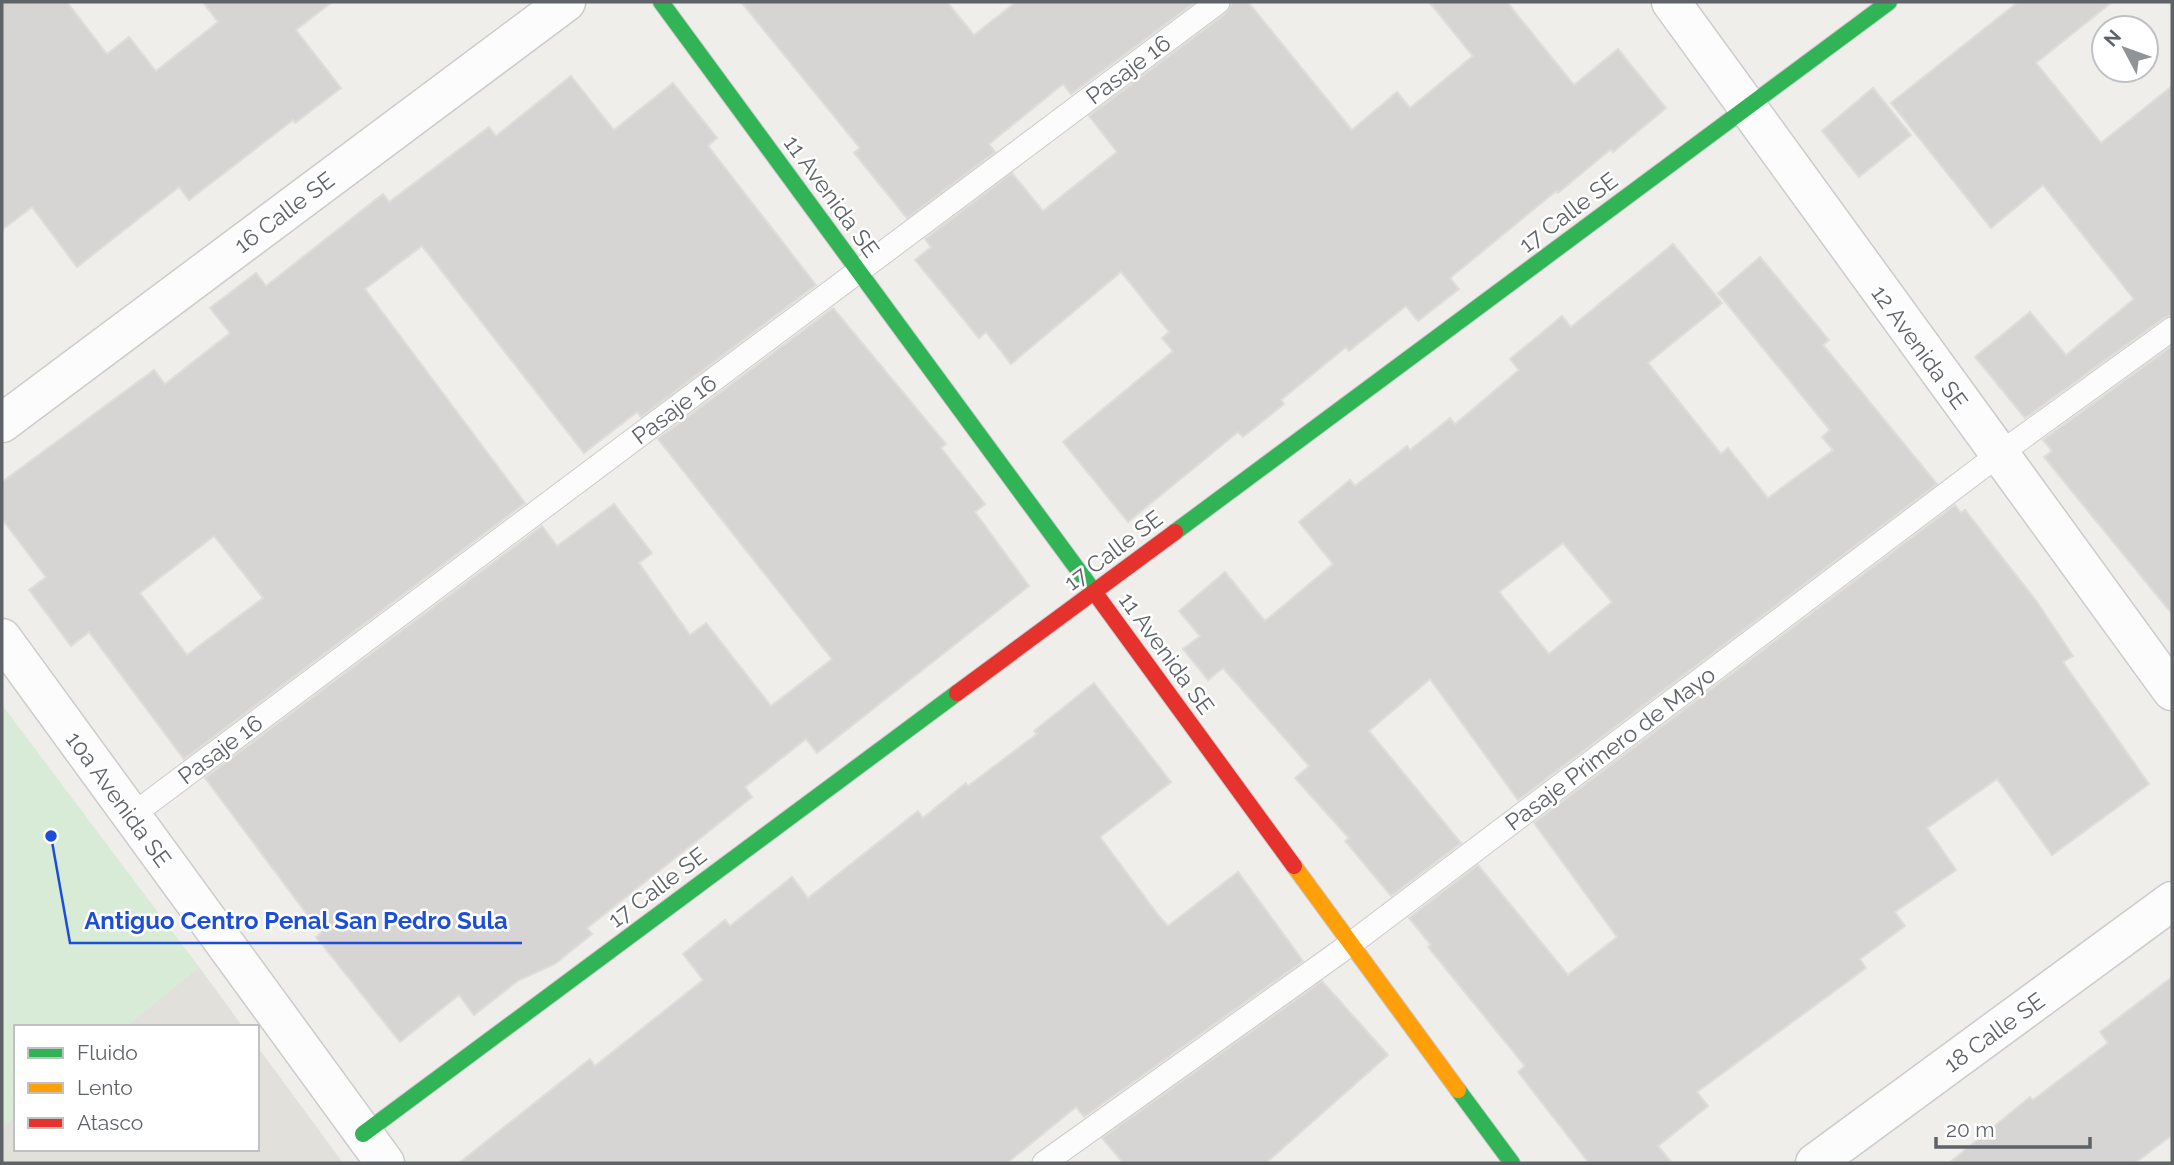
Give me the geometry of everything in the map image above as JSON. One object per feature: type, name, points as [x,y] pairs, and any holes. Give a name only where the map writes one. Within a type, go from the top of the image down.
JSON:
[{"type":"street","name":"16 Calle SE","points":[[2,423],[566,2]]},
{"type":"street","name":"11 Avenida SE","points":[[661,2],[1513,1163]]},
{"type":"street","name":"12 Avenida SE","points":[[1671,2],[2172,691]]},
{"type":"street","name":"17 Calle SE","points":[[374,1148],[1094,592],[1889,2]]},
{"type":"street","name":"10a Avenida SE","points":[[2,638],[374,1148]]},
{"type":"street","name":"18 Calle SE","points":[[1815,1163],[2172,901]]},
{"type":"lane","name":"Pasaje 16","points":[[131,816],[1217,2]]},
{"type":"lane","name":"Pasaje Primero de Mayo","points":[[1044,1163],[1352,943],[1998,455],[2172,330]]},
{"type":"shaded area","points":[[199,967],[242,1025],[127,1025]]},
{"type":"shaded area","points":[[259,1049],[343,1163],[2,1163],[2,1127],[14,1117],[14,1151],[259,1151]]},
{"type":"green space","points":[[2,705],[199,967],[127,1025],[14,1025],[14,1117],[2,1127]]},
{"type":"building","points":[[2,2],[67,2],[107,54],[129,37],[156,71],[218,22],[203,2],[332,2],[296,30],[341,88],[295,123],[293,120],[189,200],[179,187],[77,267],[32,207],[2,230]]},
{"type":"building","points":[[741,2],[947,2],[974,35],[1016,2],[1195,2],[1071,94],[1063,84],[989,144],[995,152],[907,218],[854,153],[860,148]]},
{"type":"building","points":[[1232,2],[1248,2],[1352,130],[1397,92],[1410,108],[1473,56],[1429,2],[1507,2],[1574,85],[1618,49],[1666,108],[1613,152],[1611,149],[1558,193],[1556,191],[1450,278],[1459,289],[1418,321],[1406,306],[1349,351],[1346,347],[1281,400],[1284,404],[1243,437],[1238,432],[1128,522],[1063,442],[1173,351],[1162,338],[1169,332],[1121,272],[1011,364],[986,332],[979,338],[915,260],[931,247],[925,239],[1012,173],[1043,211],[1117,152],[1089,116],[1226,13]]},
{"type":"building","points":[[2018,2],[2112,2],[2097,14],[2090,14],[2090,20],[2036,63],[2101,143],[2172,86],[2172,315],[2164,318],[2025,418],[1975,357],[2030,312],[2066,355],[2134,299],[2043,185],[1991,228],[1891,103]]},
{"type":"building","points":[[571,76],[614,130],[673,83],[717,138],[708,146],[816,285],[641,417],[637,412],[584,453],[422,246],[365,289],[525,503],[184,759],[89,632],[71,646],[29,590],[46,577],[2,519],[2,482],[154,370],[165,384],[230,333],[210,308],[256,273],[266,286],[383,194],[389,202],[489,127],[496,136]],"holes":[[[214,536],[263,598],[187,655],[140,593]]]},
{"type":"building","points":[[1873,88],[1911,135],[1859,177],[1822,131]]},
{"type":"building","points":[[1673,244],[1722,303],[1648,363],[1721,454],[1728,448],[1768,498],[1833,450],[1822,437],[1830,430],[1718,293],[1760,257],[1829,340],[1823,345],[1937,484],[1518,800],[1430,679],[1369,731],[1461,843],[1391,896],[1345,841],[1349,838],[1295,778],[1309,766],[1223,668],[1208,680],[1183,649],[1200,636],[1179,611],[1225,572],[1265,621],[1333,564],[1299,522],[1350,480],[1355,486],[1407,446],[1410,450],[1450,418],[1455,424],[1519,370],[1510,359],[1562,316],[1571,327]],"holes":[[[1563,543],[1612,602],[1549,654],[1499,592]]]},
{"type":"building","points":[[833,308],[946,444],[941,448],[985,504],[975,512],[1029,586],[817,753],[806,739],[745,787],[752,797],[587,928],[592,934],[555,964],[519,980],[474,1015],[459,995],[400,1042],[316,937],[321,933],[205,778],[542,526],[557,546],[614,504],[652,553],[639,563],[690,635],[706,623],[771,706],[832,659],[658,439]]},
{"type":"building","points":[[2172,346],[2172,614],[2044,457],[2052,451],[2043,440]]},
{"type":"building","points":[[1955,505],[1961,513],[1965,510],[2037,602],[2073,656],[2063,662],[2149,784],[2052,855],[1997,779],[1927,828],[1956,870],[1895,912],[1905,926],[1860,959],[1866,968],[1697,1092],[1708,1106],[1658,1146],[1672,1163],[1589,1163],[1518,1072],[1525,1066],[1428,947],[1431,945],[1409,918],[1478,865],[1568,975],[1617,937],[1534,823]]},
{"type":"building","points":[[1094,683],[1171,782],[1100,837],[1159,916],[1168,926],[1238,872],[1303,961],[1084,1117],[1076,1107],[1007,1163],[459,1163],[590,1059],[595,1066],[703,980],[683,954],[725,920],[730,926],[792,877],[808,898],[918,811],[923,818],[966,783],[968,786],[1037,734],[1034,731]]},
{"type":"building","points":[[2172,977],[2172,1135],[2135,1163],[1949,1163],[2030,1097],[2033,1100],[2108,1043],[2100,1032]]},
{"type":"building","points":[[1322,981],[1388,1055],[1266,1163],[1123,1163],[1102,1138]]},
{"type":"traffic: fast","points":[[661,2],[1095,593]]},
{"type":"traffic: fast","points":[[1175,532],[1889,2]]},
{"type":"traffic: fast","points":[[363,1134],[957,693]]},
{"type":"traffic: fast","points":[[1458,1090],[1512,1163]]},
{"type":"traffic: slow","points":[[1294,866],[1458,1090]]},
{"type":"traffic: jam","points":[[957,693],[1175,532]]},
{"type":"traffic: jam","points":[[1095,593],[1294,866]]},
{"type":"place","name":"Antiguo Centro Penal San Pedro Sula","points":[[51,836]]}]
